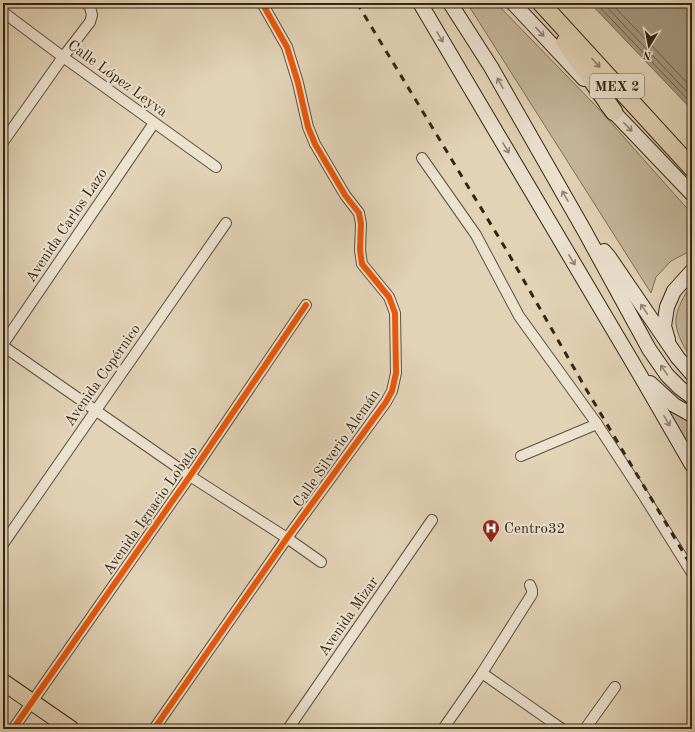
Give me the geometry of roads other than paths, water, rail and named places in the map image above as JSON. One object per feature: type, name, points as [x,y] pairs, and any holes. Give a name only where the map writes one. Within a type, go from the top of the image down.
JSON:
[{"type":"highway","points":[[537,3],[614,112]]},
{"type":"highway","name":"MEX 2","points":[[541,3],[692,168]]},
{"type":"main road","points":[[420,3],[692,465]]},
{"type":"main road","points":[[450,3],[491,67],[584,230],[649,349],[667,375],[692,397]]},
{"type":"main road","points":[[513,3],[692,194]]},
{"type":"main road","points":[[584,230],[609,257],[678,358],[692,374]]},
{"type":"main road","points":[[670,346],[664,326],[667,307],[674,291],[692,271]]},
{"type":"main road","points":[[640,375],[674,406],[692,415]]},
{"type":"main road","points":[[3,682],[71,729]]},
{"type":"street","points":[[3,142],[63,57],[90,22],[92,14],[90,7],[86,3]]},
{"type":"street","name":"Calle Silverio Alemán","points":[[154,729],[287,538],[386,402],[392,391],[396,373],[395,313],[389,297],[362,264],[360,250],[361,224],[359,213],[345,195],[315,144],[308,127],[298,83],[287,47],[262,3]]},
{"type":"street","name":"Calle López Leyva","points":[[3,12],[216,167]]},
{"type":"street","name":"Avenida Carlos Lazo","points":[[3,345],[154,123]]},
{"type":"street","points":[[422,158],[476,235],[519,316],[597,424],[692,573]]},
{"type":"street","name":"Avenida Copérnico","points":[[3,544],[226,223]]},
{"type":"street","name":"Avenida Ignacio Lobato","points":[[13,729],[190,476],[306,305]]},
{"type":"street","points":[[3,345],[190,476],[322,562]]},
{"type":"street","points":[[521,456],[597,424]]},
{"type":"street","name":"Avenida Mizar","points":[[288,729],[432,520]]},
{"type":"street","points":[[443,729],[482,673],[532,594],[530,585]]},
{"type":"street","points":[[482,673],[562,729]]},
{"type":"street","points":[[585,729],[615,687]]},
{"type":"water","points":[[590,3],[692,3],[692,110]]},
{"type":"railway","points":[[357,3],[507,251],[586,389],[692,567]]},
{"type":"place","name":"Centro32","points":[[491,543]]}]
